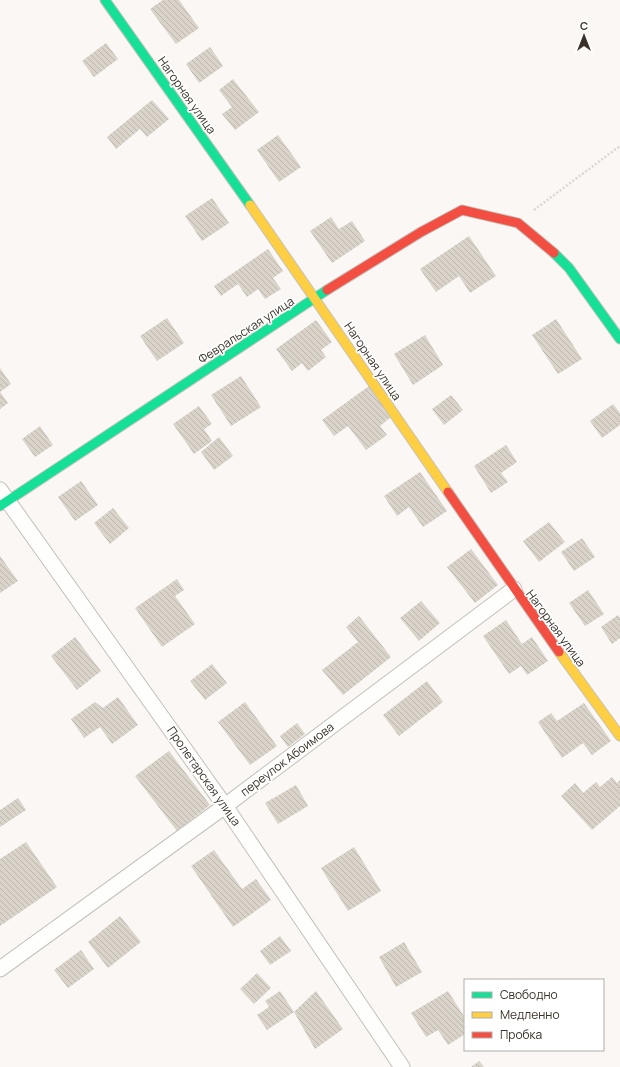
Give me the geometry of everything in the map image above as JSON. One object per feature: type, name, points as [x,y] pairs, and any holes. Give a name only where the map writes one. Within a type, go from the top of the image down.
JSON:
[{"type":"street","name":"Нагорная улица","points":[[105,0],[316,298],[514,589],[620,736]]},
{"type":"street","name":"Февральская улица","points":[[3,499],[316,298],[421,232],[462,210],[518,223]]},
{"type":"street","points":[[518,223],[545,244],[569,268],[620,339]]},
{"type":"street","name":"Пролетарская улица","points":[[3,499],[225,806],[402,1067]]},
{"type":"street","name":"переулок Абоимова","points":[[0,969],[225,806],[514,589]]},
{"type":"path","points":[[518,223],[620,146]]},
{"type":"building","points":[[163,0],[179,0],[199,28],[176,44],[150,9]]},
{"type":"building","points":[[106,43],[118,59],[94,77],[82,61]]},
{"type":"building","points":[[210,47],[223,66],[199,83],[186,64]]},
{"type":"building","points":[[233,79],[259,112],[235,130],[222,114],[232,107],[219,90]]},
{"type":"building","points":[[152,100],[169,119],[147,137],[140,129],[116,149],[107,137]]},
{"type":"building","points":[[278,135],[301,167],[279,182],[257,150]]},
{"type":"building","points":[[212,198],[229,223],[202,241],[185,216]]},
{"type":"building","points":[[331,217],[339,229],[352,221],[365,241],[332,263],[310,231]]},
{"type":"building","points":[[469,236],[496,276],[470,293],[459,276],[436,292],[420,269]]},
{"type":"building","points":[[268,249],[283,271],[273,278],[281,289],[265,299],[258,289],[247,297],[238,284],[221,296],[214,286]]},
{"type":"building","points":[[167,318],[184,343],[157,361],[140,336]]},
{"type":"building","points":[[556,319],[582,359],[558,374],[532,335]]},
{"type":"building","points":[[316,320],[332,342],[321,350],[326,357],[308,371],[302,363],[292,371],[276,349]]},
{"type":"building","points":[[425,335],[443,365],[413,385],[394,354]]},
{"type":"building","points":[[0,368],[11,384],[0,392]]},
{"type":"building","points":[[241,376],[261,407],[231,426],[211,395]]},
{"type":"building","points":[[369,386],[391,417],[380,426],[387,435],[366,450],[348,426],[334,436],[322,420]]},
{"type":"building","points":[[0,392],[8,403],[0,409]]},
{"type":"building","points":[[451,395],[463,410],[444,425],[432,409]]},
{"type":"building","points":[[613,404],[620,413],[620,425],[602,438],[590,421]]},
{"type":"building","points":[[199,406],[212,424],[204,429],[212,441],[194,454],[173,424]]},
{"type":"building","points":[[40,426],[53,445],[35,457],[22,439]]},
{"type":"building","points":[[219,437],[233,456],[214,470],[201,452]]},
{"type":"building","points":[[506,445],[517,462],[501,473],[508,482],[491,493],[474,466]]},
{"type":"building","points":[[420,472],[447,511],[423,527],[409,507],[397,516],[384,496]]},
{"type":"building","points":[[81,481],[98,505],[75,521],[58,497]]},
{"type":"building","points":[[113,508],[129,528],[110,544],[94,523]]},
{"type":"building","points":[[549,522],[565,542],[539,562],[523,541]]},
{"type":"building","points":[[582,538],[595,557],[574,571],[561,552]]},
{"type":"building","points":[[471,549],[498,585],[475,603],[447,567]]},
{"type":"building","points":[[0,556],[18,581],[0,593]]},
{"type":"building","points":[[177,579],[184,590],[175,596],[195,624],[162,647],[135,608]]},
{"type":"building","points":[[588,590],[604,614],[585,626],[569,603]]},
{"type":"building","points":[[421,601],[440,623],[419,641],[400,618]]},
{"type":"building","points":[[618,615],[620,618],[620,638],[612,644],[601,627]]},
{"type":"building","points":[[359,616],[391,657],[343,695],[322,670],[358,642],[346,627]]},
{"type":"building","points":[[506,620],[522,644],[532,637],[548,661],[527,675],[521,666],[509,674],[483,636]]},
{"type":"building","points":[[75,637],[101,671],[77,690],[51,656]]},
{"type":"building","points":[[212,664],[227,683],[205,700],[190,681]]},
{"type":"building","points":[[427,681],[443,702],[399,736],[383,715]]},
{"type":"building","points":[[118,697],[138,725],[112,744],[100,727],[84,738],[71,719],[95,702],[103,708]]},
{"type":"building","points":[[245,702],[277,746],[250,765],[218,722]]},
{"type":"building","points":[[584,703],[611,741],[592,755],[583,743],[562,758],[538,722],[551,713],[557,721]]},
{"type":"building","points":[[297,723],[305,734],[288,747],[280,736]]},
{"type":"building","points":[[169,751],[210,805],[177,831],[135,776]]},
{"type":"building","points":[[612,777],[617,783],[620,780],[620,806],[592,830],[561,796],[575,783],[583,793],[596,782],[600,787]]},
{"type":"building","points":[[296,785],[308,806],[278,824],[265,803]]},
{"type":"building","points":[[18,798],[26,810],[0,827],[0,810]]},
{"type":"building","points":[[26,842],[57,887],[0,926],[0,859]]},
{"type":"building","points":[[354,847],[381,891],[348,911],[321,868]]},
{"type":"building","points":[[214,850],[242,889],[256,879],[271,900],[233,927],[191,866]]},
{"type":"building","points":[[120,916],[141,942],[108,968],[88,942]]},
{"type":"building","points":[[280,936],[291,951],[270,965],[260,951]]},
{"type":"building","points":[[404,942],[422,972],[396,987],[379,957]]},
{"type":"building","points":[[81,950],[94,969],[68,988],[54,970]]},
{"type":"building","points":[[257,973],[271,988],[254,1004],[240,989]]},
{"type":"building","points":[[280,991],[294,1012],[267,1030],[257,1015],[269,1007],[265,1001]]},
{"type":"building","points":[[316,991],[343,1029],[315,1049],[294,1012]]},
{"type":"building","points":[[448,991],[464,1016],[464,1035],[448,1045],[438,1030],[426,1037],[411,1013]]},
{"type":"building","points":[[479,1061],[484,1067],[471,1067]]},
{"type":"traffic: fast","points":[[105,0],[250,205]]},
{"type":"traffic: fast","points":[[554,253],[569,268],[620,339]]},
{"type":"traffic: fast","points":[[0,506],[327,290]]},
{"type":"traffic: slow","points":[[250,205],[448,492]]},
{"type":"traffic: slow","points":[[559,652],[620,736]]},
{"type":"traffic: jam","points":[[327,290],[421,232],[462,210],[518,223],[554,253]]},
{"type":"traffic: jam","points":[[448,492],[559,652]]}]
